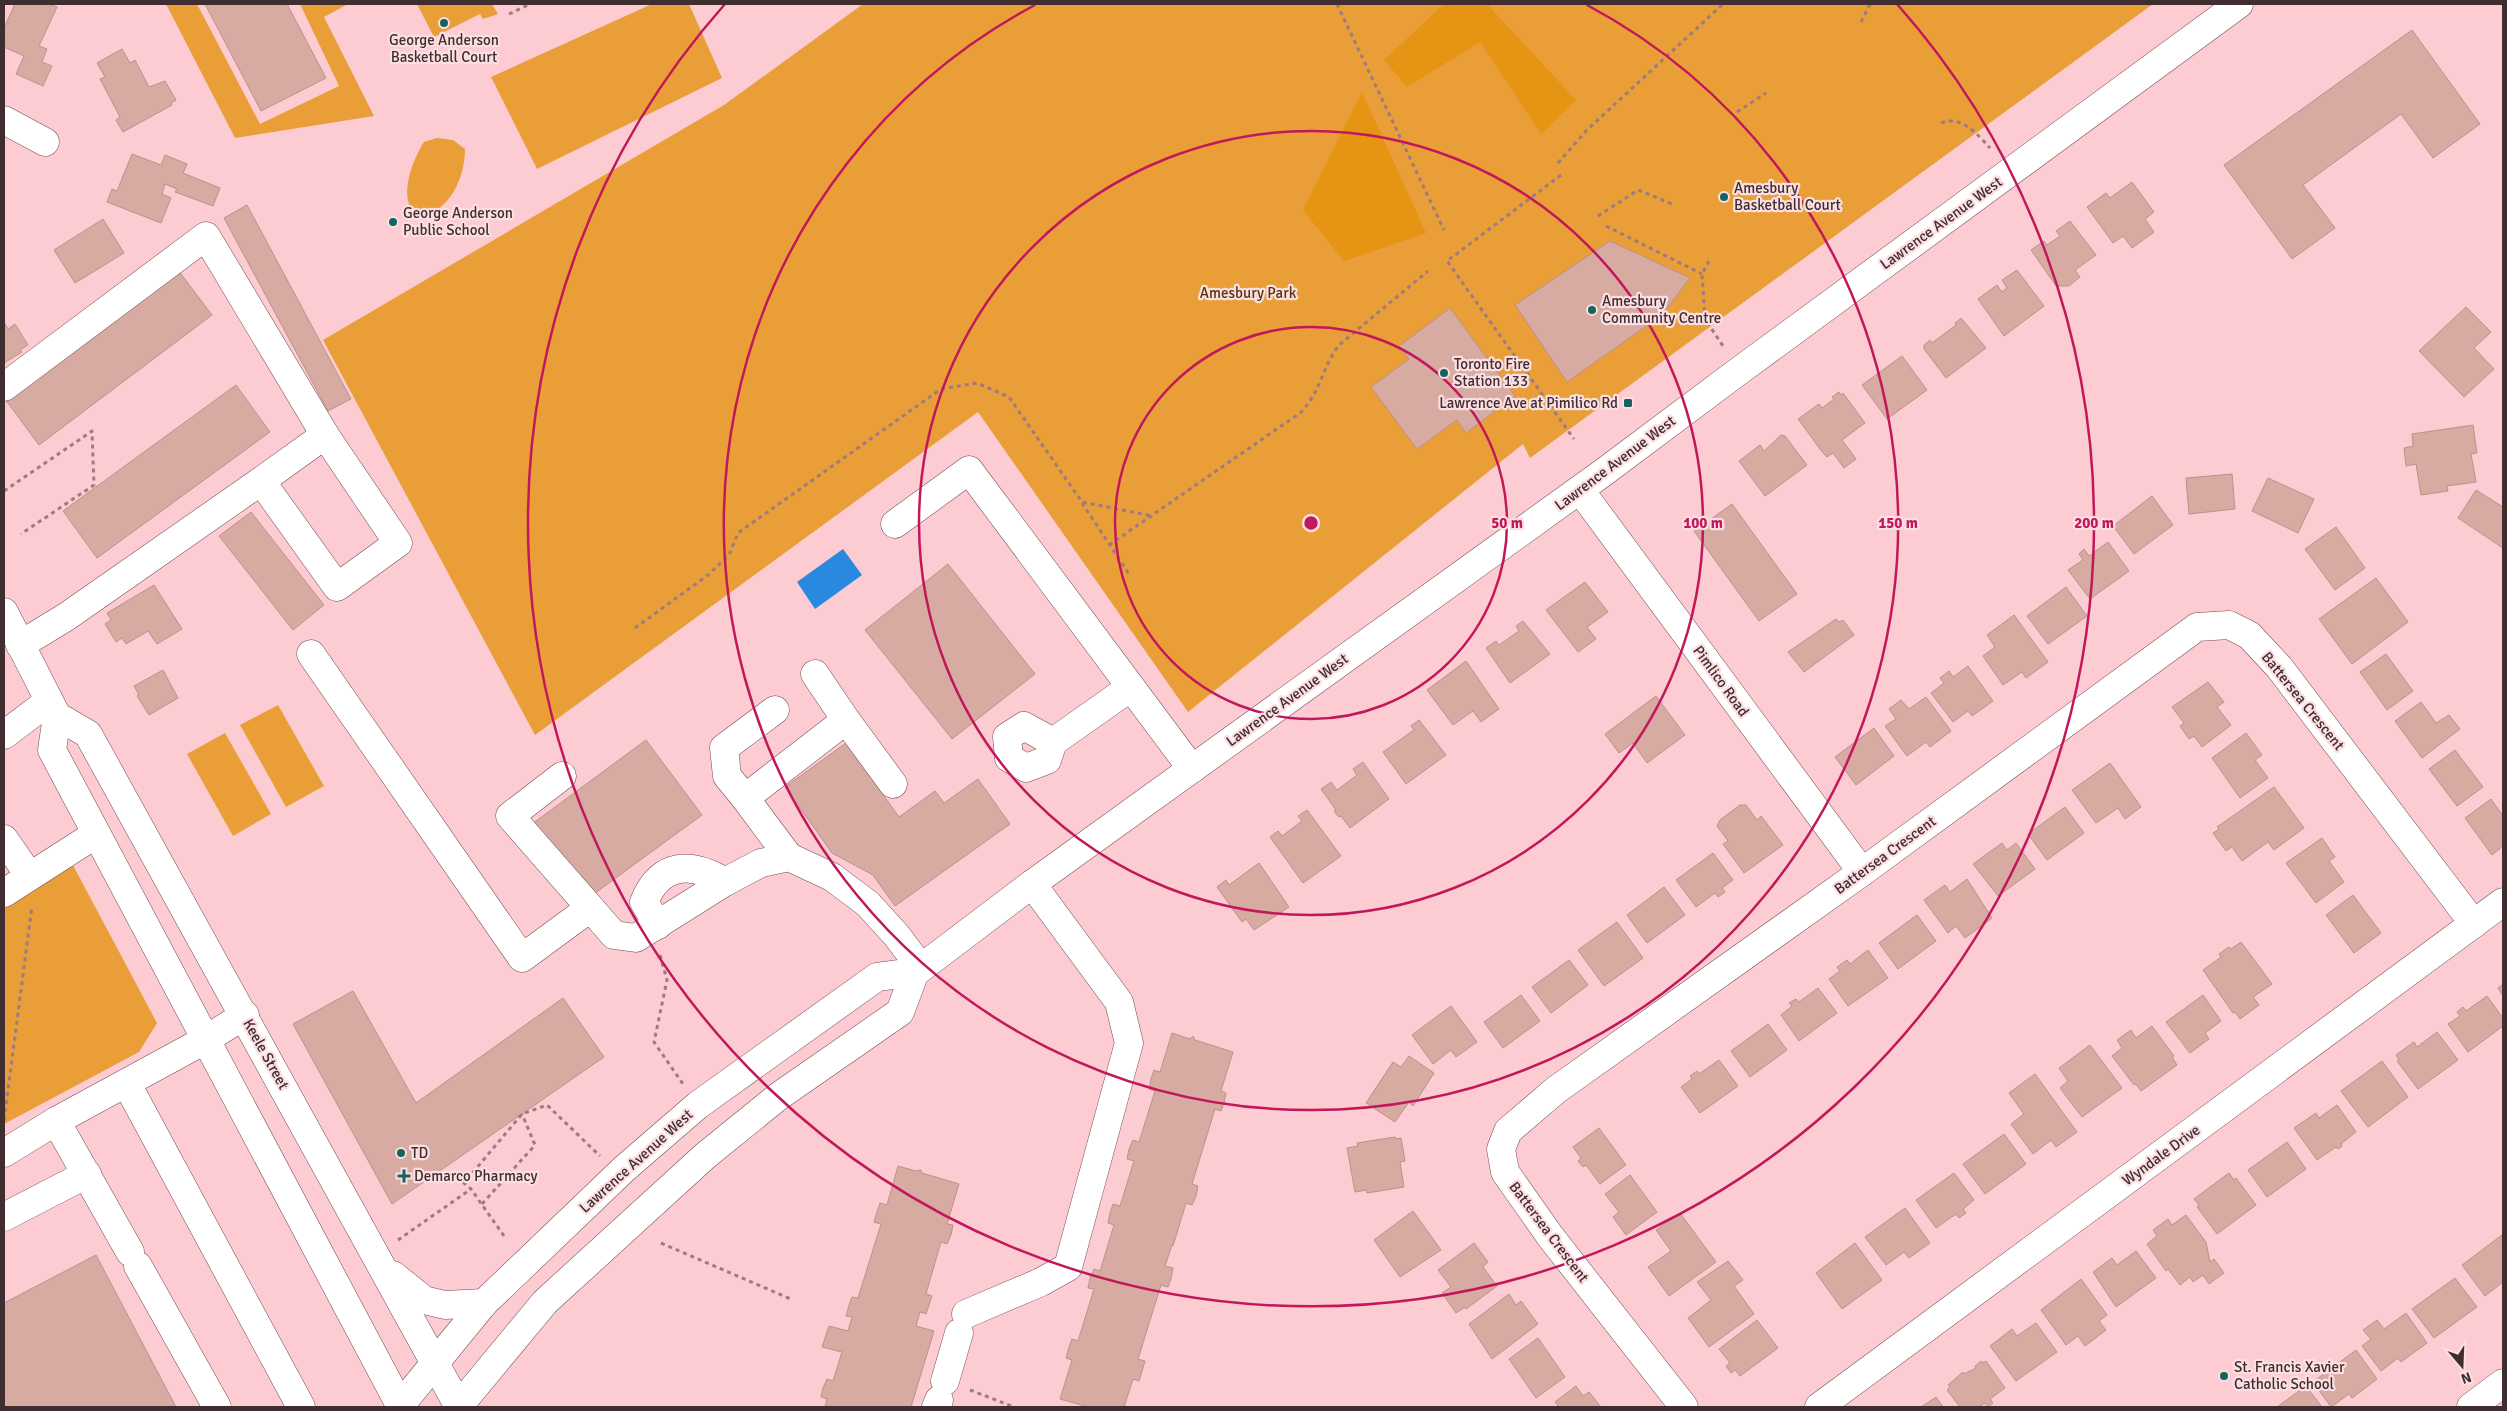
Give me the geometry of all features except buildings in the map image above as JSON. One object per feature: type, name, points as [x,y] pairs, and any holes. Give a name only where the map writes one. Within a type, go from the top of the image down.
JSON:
[{"type":"main road","name":"Lawrence Avenue West","points":[[400,1407],[484,1303],[624,1169],[698,1105],[877,977],[918,970],[1032,884],[1580,490],[1739,370],[2239,4]]},
{"type":"main road","points":[[4,120],[45,142]]},
{"type":"main road","points":[[4,387],[206,236],[325,435],[398,543],[337,587],[261,482]]},
{"type":"main road","points":[[20,645],[66,617],[261,482],[325,435]]},
{"type":"main road","points":[[895,524],[969,470],[1192,769]]},
{"type":"main road","name":"Pimlico Road","points":[[1580,490],[1862,872]]},
{"type":"main road","points":[[4,612],[53,708],[52,750],[400,1407]]},
{"type":"main road","name":"Battersea Crescent","points":[[1684,1407],[1550,1236],[1505,1172],[1501,1149],[1508,1130],[1556,1090],[1862,872],[2197,627],[2229,625],[2248,635],[2279,666],[2474,924]]},
{"type":"main road","points":[[311,654],[522,958],[590,908]]},
{"type":"main road","points":[[815,674],[893,784]]},
{"type":"main road","points":[[1053,742],[1131,687]]},
{"type":"main road","points":[[4,735],[53,708]]},
{"type":"main road","name":"Keele Street","points":[[53,708],[88,734],[245,1016],[458,1407]]},
{"type":"main road","points":[[458,1407],[545,1302],[705,1156],[779,1096],[900,1012],[918,970],[896,936],[868,904],[832,877],[789,857],[727,776],[724,748],[775,710]]},
{"type":"main road","points":[[745,798],[846,720]]},
{"type":"main road","points":[[562,776],[510,816],[614,935],[636,938],[658,937],[725,882],[760,863],[789,857]]},
{"type":"main road","points":[[4,893],[96,834]]},
{"type":"main road","points":[[4,839],[33,873]]},
{"type":"main road","points":[[658,937],[644,902],[650,886],[673,870],[687,867],[708,872],[725,882]]},
{"type":"main road","points":[[940,1396],[962,1324],[1068,1267],[1130,1043],[1119,1002],[1032,884]]},
{"type":"main road","name":"Wyndale Drive","points":[[1819,1407],[2503,902]]},
{"type":"main road","points":[[4,1153],[56,1121],[127,1084],[245,1016]]},
{"type":"main road","points":[[127,1084],[301,1407]]},
{"type":"main road","points":[[56,1121],[217,1407]]},
{"type":"main road","points":[[4,1217],[87,1174]]},
{"type":"main road","points":[[381,1265],[424,1300],[445,1305],[484,1303]]},
{"type":"main road","points":[[2471,1407],[2503,1384]]},
{"type":"path","points":[[509,14],[530,4]]},
{"type":"path","points":[[1337,4],[1444,230]]},
{"type":"path","points":[[1558,163],[1587,130],[1723,4]]},
{"type":"path","points":[[1862,22],[1870,4]]},
{"type":"path","points":[[1737,112],[1766,92]]},
{"type":"path","points":[[1941,123],[1948,120],[1965,125],[1990,148]]},
{"type":"path","points":[[1561,175],[1447,261],[1574,439]]},
{"type":"path","points":[[1598,216],[1638,190],[1672,204]]},
{"type":"path","points":[[1606,226],[1702,274]]},
{"type":"path","points":[[1709,261],[1702,274],[1705,319],[1739,370]]},
{"type":"path","points":[[1109,545],[1300,413],[1311,402],[1318,390],[1332,354],[1339,345],[1428,271]]},
{"type":"path","points":[[635,628],[708,575],[729,555],[738,533],[941,389],[977,384],[1009,397],[1082,502],[1129,574]]},
{"type":"path","points":[[4,491],[92,431],[94,485],[21,534]]},
{"type":"path","points":[[1082,502],[1152,516]]},
{"type":"path","points":[[4,1120],[6,1119],[33,873]]},
{"type":"path","points":[[658,937],[667,980],[654,1042],[686,1088]]},
{"type":"path","points":[[504,1236],[471,1189],[464,1183],[522,1114],[547,1105],[600,1156]]},
{"type":"path","points":[[482,1204],[535,1145],[522,1114]]},
{"type":"path","points":[[397,1240],[471,1189]]},
{"type":"path","points":[[661,1243],[793,1300]]},
{"type":"path","points":[[940,1396],[1014,1407]]},
{"type":"green space","points":[[166,4],[197,4],[260,124],[339,86],[300,4],[348,4],[324,17],[374,116],[235,138]]},
{"type":"green space","name":"George Anderson Basketball Court","points":[[417,4],[492,4],[498,14],[483,19],[480,14],[434,37]]},
{"type":"green space","points":[[652,4],[689,4],[722,78],[537,169],[491,77]]},
{"type":"green space","name":"Amesbury Park","points":[[863,4],[2153,4],[1530,458],[1523,444],[1188,712],[978,412],[535,735],[323,340],[724,105]]},
{"type":"green space","points":[[437,138],[453,140],[465,149],[462,171],[454,191],[440,208],[420,218],[408,202],[408,181],[419,150],[424,142]]},
{"type":"green space","points":[[278,705],[324,786],[286,807],[240,725]]},
{"type":"green space","points":[[225,733],[271,814],[233,836],[187,754]]},
{"type":"green space","points":[[67,854],[157,1023],[139,1052],[4,1124],[4,900]]},
{"type":"shaded area","points":[[1444,4],[1487,4],[1576,100],[1541,134],[1480,42],[1407,87],[1384,60]]},
{"type":"shaded area","points":[[1362,92],[1426,233],[1344,261],[1303,210]]},
{"type":"water","points":[[843,549],[862,575],[815,609],[797,582]]},
{"type":"place","name":"George Anderson Basketball Court","points":[[444,23]]},
{"type":"place","name":"Amesbury Basketball Court","points":[[1724,197]]},
{"type":"place","name":"George Anderson Public School","points":[[393,222]]},
{"type":"place","name":"Amesbury Community Centre","points":[[1592,310]]},
{"type":"place","name":"Toronto Fire Station 133","points":[[1444,373]]},
{"type":"place","name":"Lawrence Ave at Pimilico Rd","points":[[1628,403]]},
{"type":"place","name":"TD","points":[[401,1153]]},
{"type":"place","name":"Demarco Pharmacy","points":[[404,1176]]},
{"type":"place","name":"St. Francis Xavier Catholic School","points":[[2224,1376]]}]
